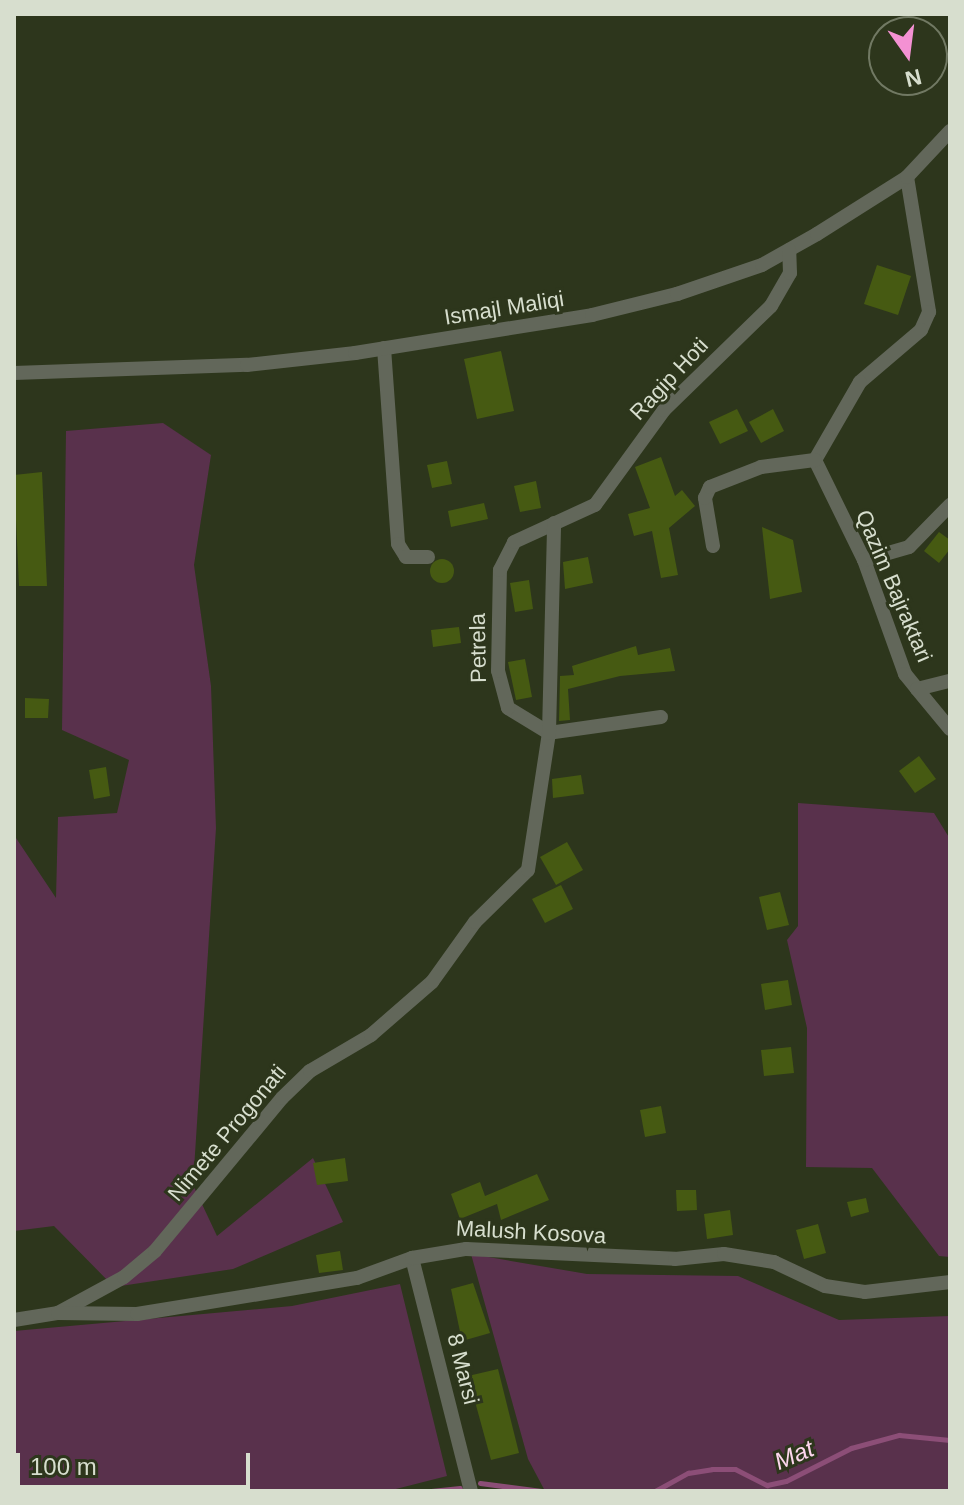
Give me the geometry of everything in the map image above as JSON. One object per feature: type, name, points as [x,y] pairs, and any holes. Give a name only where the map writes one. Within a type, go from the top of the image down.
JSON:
[{"type":"street","name":"Ismajl Maliqi","points":[[14,373],[247,365],[384,348],[592,315],[677,294],[762,265],[789,250],[907,177],[950,131]]},
{"type":"street","points":[[713,546],[705,498],[710,487],[761,467],[815,460],[860,382],[921,330],[929,312],[907,177]]},
{"type":"street","name":"Ragip Hoti","points":[[514,542],[595,505],[664,410],[771,306],[790,273],[789,250]]},
{"type":"street","points":[[384,348],[398,544],[406,557],[428,557]]},
{"type":"street","name":"Qazim Bajraktari","points":[[815,460],[864,560],[898,659],[917,689],[950,681]]},
{"type":"street","points":[[864,560],[909,547],[950,505]]},
{"type":"street","name":"Nimete Progonati","points":[[58,1313],[124,1277],[155,1251],[282,1098],[310,1071],[371,1035],[432,982],[475,922],[521,880],[536,843],[549,733],[554,523]]},
{"type":"street","name":"Petrela","points":[[514,542],[500,570],[502,699],[549,733]]},
{"type":"street","points":[[917,689],[950,729]]},
{"type":"street","points":[[549,733],[661,717]]},
{"type":"street","name":"Malush Kosova","points":[[14,1320],[58,1313],[137,1314],[357,1278],[412,1258],[466,1249],[643,1259],[724,1254],[774,1262],[842,1290],[950,1282]]},
{"type":"street","name":"8 Marsi","points":[[412,1258],[471,1491]]},
{"type":"shaded area","points":[[163,423],[211,455],[194,565],[211,686],[216,828],[193,1185],[217,1236],[313,1158],[343,1222],[233,1269],[114,1287],[54,1226],[14,1231],[14,835],[56,898],[58,817],[117,813],[129,760],[62,730],[66,431]]},
{"type":"shaded area","points":[[798,803],[934,813],[950,839],[950,1257],[939,1256],[872,1168],[806,1167],[807,1028],[787,940],[798,926]]},
{"type":"shaded area","points":[[471,1254],[587,1274],[738,1276],[839,1320],[950,1316],[950,1491],[545,1491],[528,1459]]},
{"type":"shaded area","points":[[400,1284],[447,1476],[388,1491],[14,1491],[14,1331],[292,1306]]},
{"type":"building","points":[[877,265],[911,276],[898,315],[864,304]]},
{"type":"building","points":[[501,351],[514,411],[477,419],[464,359]]},
{"type":"building","points":[[737,409],[748,431],[720,444],[709,422]]},
{"type":"building","points":[[773,409],[784,431],[761,443],[749,422]]},
{"type":"building","points":[[661,457],[675,496],[682,490],[695,506],[669,528],[678,575],[661,578],[652,531],[634,536],[628,514],[650,508],[635,467]]},
{"type":"building","points":[[447,461],[452,484],[432,488],[427,465]]},
{"type":"building","points":[[42,472],[47,586],[19,586],[14,475]]},
{"type":"building","points":[[536,481],[541,508],[520,512],[514,486]]},
{"type":"building","points":[[484,503],[488,519],[451,527],[448,511]]},
{"type":"building","points":[[762,527],[793,540],[802,592],[770,599]]},
{"type":"building","points":[[939,532],[950,540],[950,549],[939,563],[924,551]]},
{"type":"building","points":[[588,557],[593,583],[565,589],[563,562]]},
{"type":"building","points":[[442,559],[450,563],[454,571],[450,579],[442,583],[434,579],[430,571],[434,563]]},
{"type":"building","points":[[529,580],[533,609],[515,612],[510,583]]},
{"type":"building","points":[[459,627],[461,643],[433,647],[431,630]]},
{"type":"building","points":[[636,646],[638,655],[670,648],[675,671],[620,676],[568,689],[570,720],[559,721],[560,676],[574,675],[572,666]]},
{"type":"building","points":[[525,659],[532,697],[516,700],[508,662]]},
{"type":"building","points":[[25,698],[49,699],[48,718],[25,718]]},
{"type":"building","points":[[919,756],[936,779],[915,793],[899,771]]},
{"type":"building","points":[[106,767],[110,796],[94,799],[89,770]]},
{"type":"building","points":[[581,775],[584,794],[553,798],[552,779]]},
{"type":"building","points":[[567,842],[583,870],[556,885],[540,857]]},
{"type":"building","points":[[561,885],[573,909],[545,923],[532,899]]},
{"type":"building","points":[[780,892],[789,925],[767,930],[759,897]]},
{"type":"building","points":[[788,980],[792,1005],[765,1010],[761,984]]},
{"type":"building","points":[[791,1047],[794,1073],[764,1076],[761,1050]]},
{"type":"building","points":[[661,1106],[666,1133],[645,1137],[640,1110]]},
{"type":"building","points":[[345,1158],[348,1181],[317,1185],[313,1163]]},
{"type":"building","points":[[537,1174],[549,1200],[501,1220],[497,1204],[460,1219],[451,1194],[480,1182],[485,1196]]},
{"type":"building","points":[[676,1190],[696,1190],[697,1210],[677,1211]]},
{"type":"building","points":[[866,1198],[869,1212],[851,1217],[847,1202]]},
{"type":"building","points":[[730,1210],[733,1235],[707,1239],[704,1214]]},
{"type":"building","points":[[818,1224],[826,1253],[804,1259],[796,1230]]},
{"type":"building","points":[[340,1251],[343,1270],[319,1273],[316,1255]]},
{"type":"building","points":[[473,1283],[490,1333],[462,1341],[451,1289]]},
{"type":"building","points":[[498,1369],[519,1453],[491,1460],[468,1376]]},
{"type":"waterway","name":"Mat","points":[[655,1491],[688,1473],[712,1469],[735,1469],[767,1485],[786,1481],[851,1448],[899,1435],[950,1440]]},
{"type":"waterway","name":"Mat","points":[[480,1483],[541,1491]]},
{"type":"waterway","name":"Mat","points":[[431,1491],[460,1488]]}]
